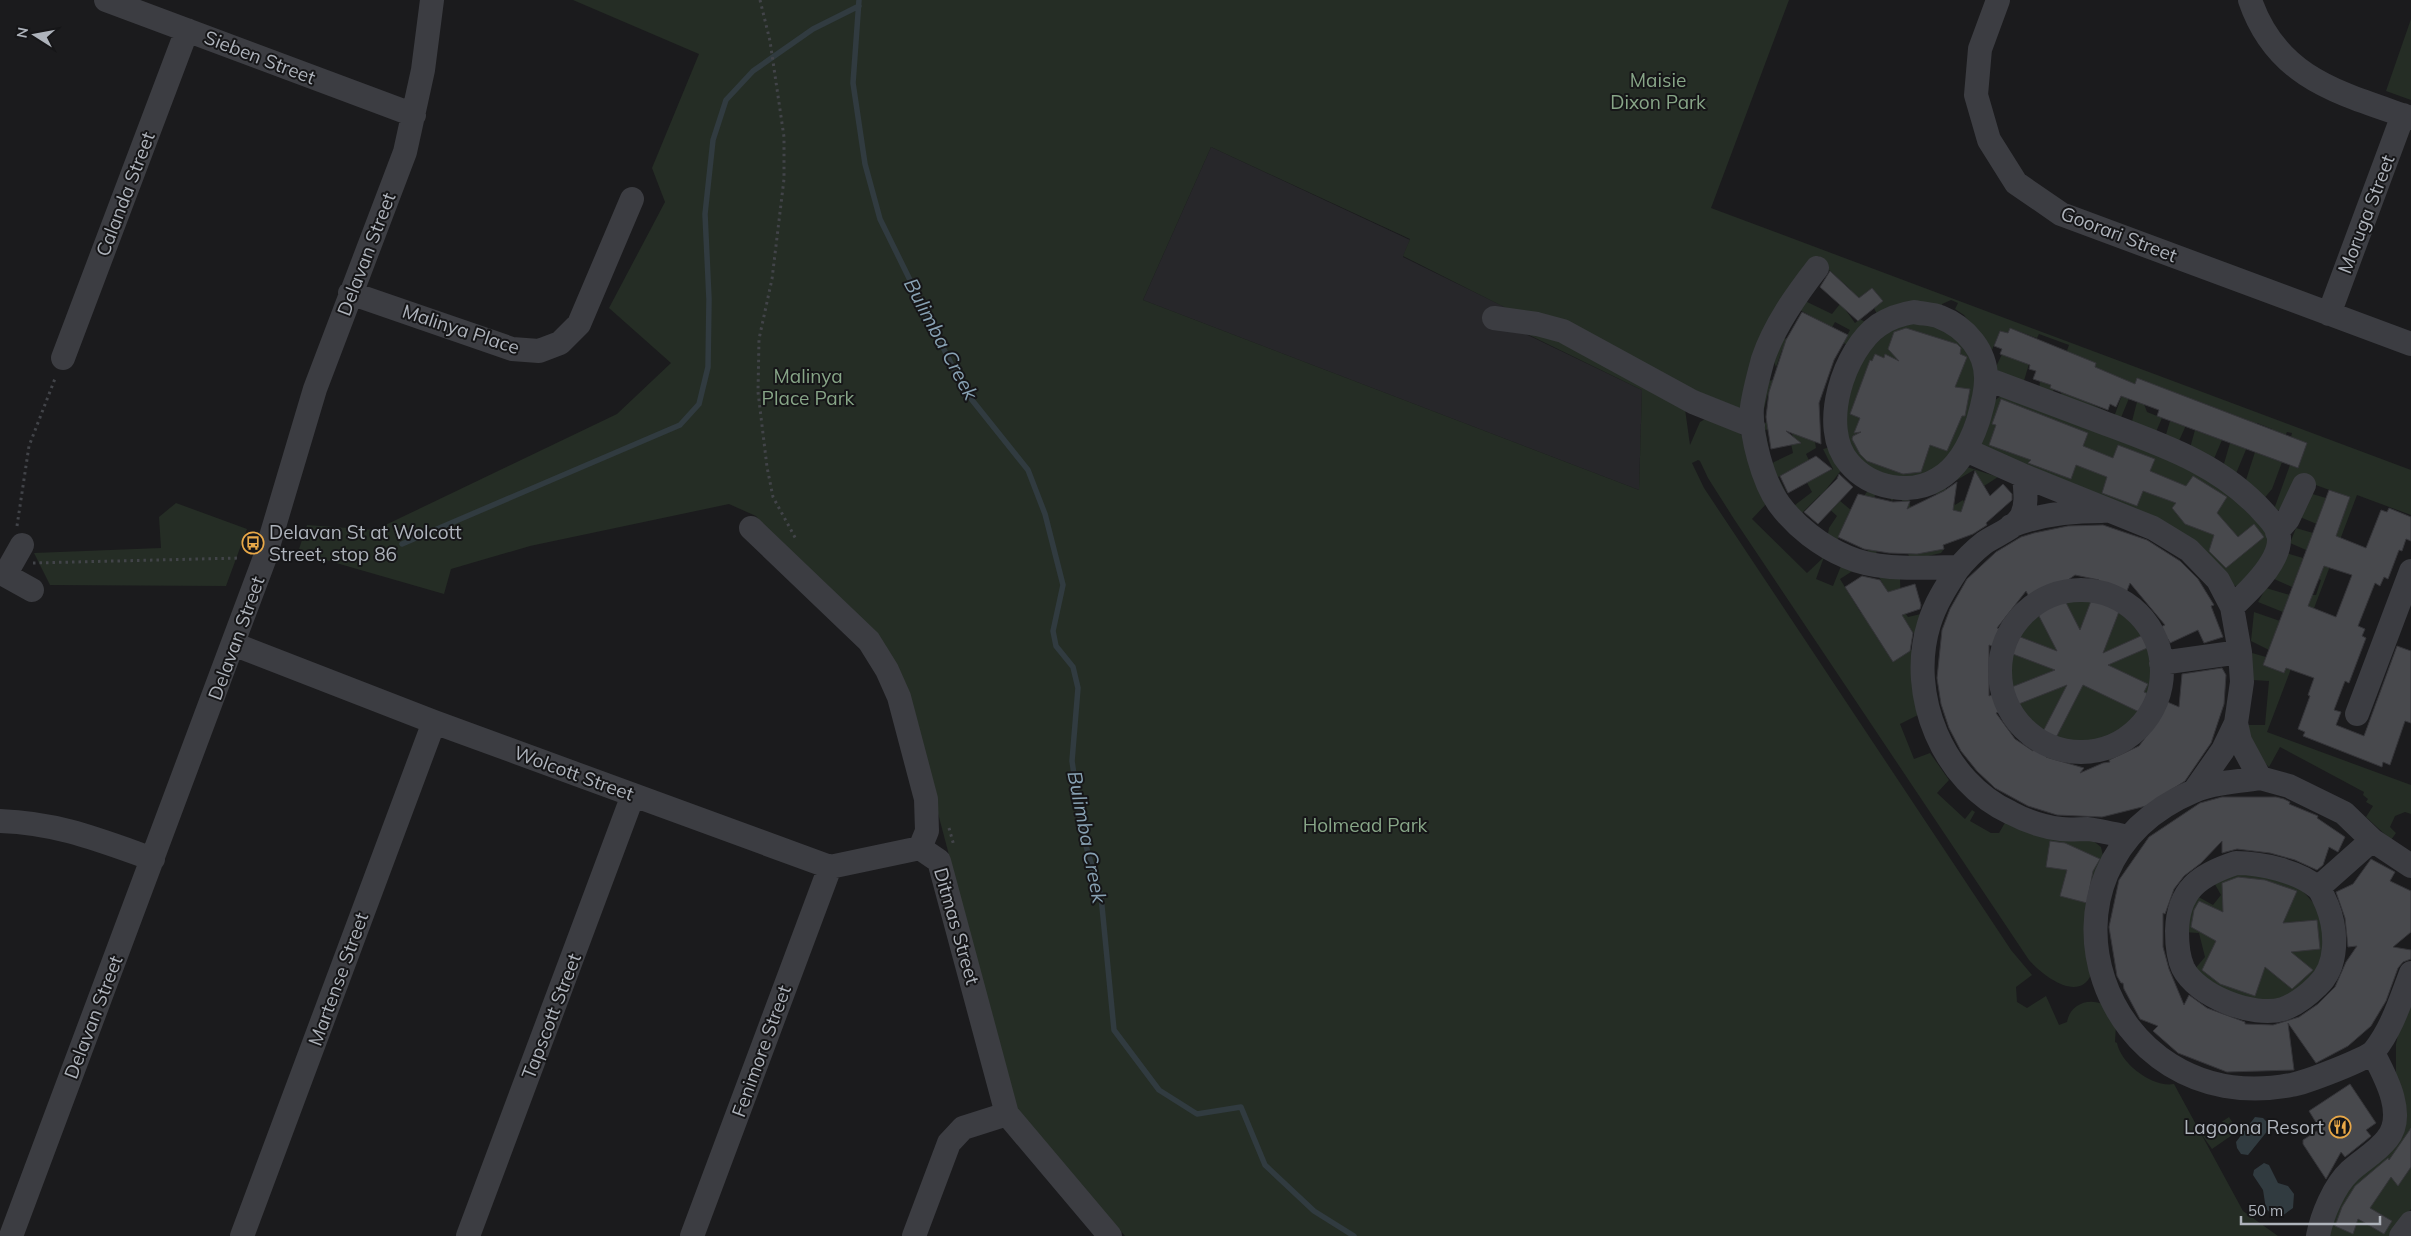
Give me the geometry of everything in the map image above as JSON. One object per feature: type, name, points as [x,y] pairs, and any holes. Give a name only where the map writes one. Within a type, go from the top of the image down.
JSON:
[{"type":"street","name":"Sieben Street","points":[[106,0],[414,115]]},
{"type":"street","name":"Delavan Street","points":[[11,1236],[233,644],[279,517],[304,426],[350,293],[404,152],[423,70],[432,0]]},
{"type":"street","name":"Goorari Street","points":[[1998,0],[1980,48],[1976,95],[1988,140],[2016,184],[2061,214],[2411,344]]},
{"type":"street","points":[[2250,0],[2258,23],[2274,47],[2296,68],[2328,88],[2407,116]]},
{"type":"street","name":"Calanda Street","points":[[63,358],[187,30]]},
{"type":"street","name":"Moruga Street","points":[[2329,314],[2407,116]]},
{"type":"street","name":"Malinya Place","points":[[350,293],[512,350],[539,351],[560,343],[579,324],[632,199]]},
{"type":"street","points":[[1817,268],[1795,296],[1764,358],[1752,407],[1754,438],[1764,474],[1779,504],[1816,542],[1848,558],[1874,565],[1959,567]]},
{"type":"street","points":[[1914,312],[1939,316],[1958,326],[1972,339],[1982,358],[1987,379],[1985,397],[1973,435],[1966,450],[1939,479],[1916,488],[1877,484],[1861,475],[1847,462],[1839,445],[1835,424],[1836,402],[1846,372],[1859,345],[1886,320],[1894,316],[1914,312]]},
{"type":"street","points":[[1494,318],[1537,324],[1563,332],[1693,402],[1754,426]]},
{"type":"street","points":[[1987,379],[2178,451],[2225,478],[2254,502],[2275,525],[2279,540],[2273,558],[2257,582],[2232,607]]},
{"type":"street","points":[[1966,450],[2024,476],[2153,528],[2189,550],[2218,580],[2232,607],[2240,652],[2242,682],[2236,722],[2223,750],[2195,790]]},
{"type":"street","points":[[2024,476],[2025,502],[2021,517],[2011,526],[1983,544],[1959,567],[1940,597],[1929,625],[1923,662],[1924,689],[1930,716],[1947,754],[1964,778],[1985,798],[2009,813],[2035,823],[2061,829],[2088,829],[2129,837]]},
{"type":"street","points":[[2277,532],[2288,519],[2304,486]]},
{"type":"street","points":[[2011,526],[2027,520],[2063,512],[2111,511]]},
{"type":"street","name":"Ditmas Street","points":[[751,528],[870,641],[887,670],[899,697],[926,799],[927,831],[920,848],[940,860],[1008,1114],[1110,1236]]},
{"type":"street","points":[[10,564],[32,590]]},
{"type":"street","points":[[2357,714],[2403,618],[2411,571]]},
{"type":"street","points":[[2071,590],[2096,591],[2121,600],[2141,616],[2155,638],[2161,663],[2160,690],[2148,716],[2129,736],[2105,749],[2078,752],[2051,747],[2027,732],[2010,711],[2001,685],[2000,657],[2009,633],[2025,612],[2046,597],[2071,590]]},
{"type":"street","name":"Wolcott Street","points":[[233,644],[434,722],[830,867]]},
{"type":"street","points":[[2161,663],[2240,652]]},
{"type":"street","name":"Martense Street","points":[[242,1236],[434,722]]},
{"type":"street","points":[[2236,722],[2240,741],[2260,778]]},
{"type":"street","points":[[2411,866],[2372,840],[2344,813],[2289,786],[2260,778],[2210,785],[2195,790],[2152,815],[2119,848],[2108,870],[2098,904],[2095,947],[2103,981],[2124,1022],[2144,1046],[2164,1063],[2189,1077],[2233,1087],[2273,1088],[2311,1081],[2373,1053],[2396,1012],[2411,973]]},
{"type":"street","name":"Tapscott Street","points":[[468,1236],[633,795]]},
{"type":"street","points":[[0,821],[34,822],[68,830],[153,859]]},
{"type":"street","points":[[2318,888],[2372,840]]},
{"type":"street","points":[[830,867],[920,848]]},
{"type":"street","points":[[2236,863],[2260,863],[2282,870],[2318,888],[2332,918],[2335,939],[2331,963],[2323,981],[2303,1000],[2281,1009],[2259,1011],[2237,1007],[2195,983],[2184,968],[2177,944],[2177,919],[2185,894],[2199,879],[2217,869],[2236,863]]},
{"type":"street","name":"Fenimore Street","points":[[692,1236],[830,867]]},
{"type":"street","points":[[2318,1236],[2335,1191],[2349,1172],[2388,1139],[2395,1124],[2391,1094],[2385,1075],[2373,1053]]},
{"type":"street","points":[[914,1236],[949,1143],[963,1128],[1008,1114]]},
{"type":"street","points":[[2401,1236],[2411,1223]]},
{"type":"street","points":[[0,1233],[11,1236]]},
{"type":"path","points":[[760,0],[770,41],[774,70]]},
{"type":"path","points":[[63,358],[29,446],[10,564],[40,565],[240,558]]},
{"type":"shaded area","points":[[1211,147],[1410,240],[1403,257],[1525,317],[1517,330],[1642,390],[1639,490],[1143,300]]},
{"type":"shaded area","points":[[2255,1117],[2263,1118],[2270,1125],[2269,1129],[2248,1155],[2241,1154],[2236,1142]]},
{"type":"shaded area","points":[[2264,1163],[2269,1165],[2278,1183],[2288,1186],[2294,1194],[2293,1208],[2282,1216],[2273,1215],[2266,1209],[2263,1190],[2253,1175],[2254,1170]]},
{"type":"green space","points":[[573,0],[1789,0],[1711,208],[2411,470],[2411,515],[2357,495],[2267,732],[2411,785],[2411,814],[2405,812],[2395,816],[2390,827],[2396,833],[2391,840],[2366,817],[2373,806],[2366,802],[2368,799],[2363,795],[2364,792],[2280,747],[2269,767],[2257,753],[2249,731],[2248,725],[2265,725],[2269,681],[2252,680],[2252,653],[2266,657],[2263,665],[2284,673],[2303,620],[2258,602],[2266,588],[2290,595],[2316,595],[2321,580],[2315,578],[2316,573],[2321,574],[2327,559],[2290,543],[2296,528],[2313,533],[2349,497],[2299,479],[2284,508],[2273,512],[2290,465],[2298,468],[2307,443],[2291,437],[2292,433],[2287,432],[2284,438],[2270,434],[2272,429],[2257,423],[2235,476],[2223,467],[2230,443],[2247,420],[2197,401],[2178,443],[2165,438],[2170,421],[2178,424],[2187,398],[2137,379],[2120,420],[2114,417],[2127,381],[2101,370],[2087,402],[2106,411],[2105,415],[2062,399],[2061,392],[2082,400],[2096,363],[2056,385],[2051,395],[2039,390],[2040,381],[2055,383],[2069,345],[2039,334],[2037,338],[2010,328],[2008,333],[2000,331],[1992,350],[1964,315],[1955,309],[1958,303],[1951,300],[1942,304],[1943,308],[1877,314],[1874,308],[1882,301],[1872,288],[1845,309],[1855,323],[1860,319],[1865,322],[1849,345],[1843,343],[1850,330],[1835,322],[1819,351],[1825,360],[1814,436],[1816,448],[1806,454],[1817,477],[1833,469],[1823,449],[1831,447],[1843,468],[1824,492],[1831,497],[1833,495],[1852,511],[1870,488],[1875,495],[1870,517],[1897,523],[1902,500],[1894,498],[1892,501],[1888,495],[1908,496],[1916,529],[1944,522],[1936,493],[1967,467],[1998,477],[1984,486],[1974,470],[1945,487],[1955,505],[1963,500],[1967,507],[1940,531],[1944,549],[1941,553],[1911,560],[1908,554],[1881,528],[1876,555],[1868,555],[1867,547],[1848,518],[1837,541],[1827,539],[1829,528],[1837,516],[1826,506],[1829,503],[1820,495],[1802,513],[1794,510],[1795,505],[1812,492],[1804,477],[1801,465],[1778,477],[1787,494],[1770,467],[1774,462],[1793,453],[1790,439],[1793,438],[1790,425],[1765,430],[1769,450],[1761,427],[1794,396],[1769,390],[1764,409],[1762,405],[1767,381],[1774,380],[1807,359],[1782,350],[1776,367],[1774,362],[1782,340],[1823,323],[1800,310],[1803,300],[1832,314],[1851,290],[1829,270],[1827,272],[1819,256],[1815,257],[1744,416],[1685,409],[1690,445],[1700,422],[1707,418],[1734,427],[1745,439],[1768,502],[1752,519],[1807,573],[1824,557],[1816,579],[1833,586],[1841,566],[1854,570],[1840,579],[1861,613],[1889,595],[1879,577],[1900,578],[1901,607],[1908,617],[1921,614],[1917,634],[1915,635],[1900,613],[1873,631],[1893,662],[1914,648],[1920,714],[1900,724],[1914,759],[1930,753],[1949,780],[1937,793],[1965,819],[1972,810],[1975,812],[1970,821],[1991,833],[1999,833],[2006,821],[2092,840],[2101,847],[2104,860],[2091,975],[2085,983],[2078,987],[2069,987],[2042,973],[2029,960],[1734,519],[1708,478],[1700,461],[1692,463],[1704,488],[2011,950],[2032,975],[2016,987],[2017,1002],[2027,1008],[2046,996],[2059,1025],[2067,1022],[2072,1011],[2081,1004],[2092,1002],[2104,1005],[2116,1025],[2115,1042],[2125,1059],[2139,1073],[2148,1078],[2157,1082],[2174,1084],[2243,1211],[2278,1236],[1125,1236],[1016,1109],[906,692],[769,534],[756,516],[729,504],[530,546],[451,569],[444,594],[298,552],[307,525],[375,530],[617,414],[671,363],[609,308],[665,202],[652,168],[699,54]],"holes":[[[1211,147],[1410,239],[1403,256],[1524,317],[1517,329],[1642,390],[1639,490],[1143,300]]]},
{"type":"green space","points":[[2411,19],[2411,100],[2386,91]]},
{"type":"green space","points":[[1929,322],[1959,339],[1975,366],[1975,395],[1956,447],[1932,473],[1898,479],[1869,470],[1850,449],[1842,422],[1860,359],[1894,326]]},
{"type":"green space","points":[[2002,354],[2029,364],[2023,384],[1995,369]]},
{"type":"green space","points":[[2001,396],[2177,459],[2222,487],[2267,532],[2269,550],[2241,585],[2228,584],[2220,572],[1981,448],[1981,439],[1995,400]]},
{"type":"green space","points":[[2137,402],[2144,404],[2147,412],[2162,418],[2155,434],[2131,425]]},
{"type":"green space","points":[[2195,430],[2222,440],[2213,461],[2190,448]]},
{"type":"green space","points":[[2255,452],[2282,462],[2272,489],[2262,501],[2245,483]]},
{"type":"green space","points":[[2309,493],[2326,498],[2319,525],[2300,517]]},
{"type":"green space","points":[[176,503],[247,529],[226,586],[50,585],[34,553],[161,548],[159,517]]},
{"type":"green space","points":[[2286,553],[2303,558],[2300,566],[2302,567],[2292,587],[2272,578]]},
{"type":"green space","points":[[2082,598],[2110,603],[2134,619],[2150,643],[2155,671],[2150,699],[2134,723],[2110,739],[2082,744],[2054,739],[2030,723],[2014,699],[2009,671],[2014,643],[2030,619],[2054,603]]},
{"type":"green space","points":[[2254,612],[2280,621],[2271,651],[2251,641]]},
{"type":"green space","points":[[2257,871],[2301,889],[2317,907],[2327,933],[2319,972],[2283,1001],[2230,997],[2194,970],[2205,957],[2199,933],[2182,932],[2195,895],[2213,905],[2221,895],[2212,879]]},
{"type":"green space","points":[[2411,994],[2411,1209],[2400,1221],[2391,1236],[2327,1236],[2332,1218],[2352,1183],[2376,1160],[2396,1078],[2396,1044],[2401,1021]]},
{"type":"green space","points":[[2229,1117],[2238,1131],[2212,1149],[2202,1135]]},
{"type":"building","points":[[1830,271],[1859,298],[1872,288],[1883,301],[1858,321],[1820,287]]},
{"type":"building","points":[[1802,312],[1848,335],[1834,360],[1819,403],[1821,444],[1786,431],[1801,443],[1771,449],[1766,417],[1769,392],[1786,340]]},
{"type":"building","points":[[1906,328],[1957,344],[1961,348],[1960,354],[1967,357],[1955,387],[1970,389],[1965,416],[1962,416],[1947,451],[1930,445],[1921,472],[1903,474],[1867,461],[1860,454],[1852,439],[1853,436],[1861,432],[1854,433],[1860,418],[1850,414],[1870,360],[1872,361],[1875,354],[1884,358],[1885,354],[1899,361],[1888,349],[1894,332]]},
{"type":"building","points":[[2010,328],[2096,363],[2095,367],[2135,384],[2137,378],[2307,443],[2298,468],[2157,416],[2159,410],[2121,396],[2116,407],[2110,404],[2108,410],[2050,388],[2051,385],[2033,379],[2036,371],[2029,369],[2030,365],[2000,354],[2002,349],[1994,346],[2000,331],[2008,333]]},
{"type":"building","points":[[2001,399],[2088,433],[2083,446],[2113,458],[2118,445],[2155,459],[2150,471],[2186,486],[2193,476],[2227,497],[2217,513],[2238,537],[2254,524],[2264,537],[2226,568],[2209,551],[2214,535],[2185,524],[2172,508],[2176,503],[2143,491],[2137,506],[2102,493],[2107,477],[2076,465],[2071,479],[2028,463],[2031,460],[1989,445],[1996,425],[1992,424]]},
{"type":"building","points":[[1816,456],[1832,469],[1788,493],[1780,476]]},
{"type":"building","points":[[1975,471],[1990,496],[2003,484],[2012,494],[2012,500],[1986,523],[1987,525],[1973,534],[1943,545],[1944,549],[1917,554],[1889,553],[1864,549],[1838,537],[1858,494],[1893,502],[1910,501],[1907,509],[1944,491],[1957,482],[1953,510],[1961,512]]},
{"type":"building","points":[[1839,474],[1853,487],[1818,524],[1804,512],[1837,479]]},
{"type":"building","points":[[2329,490],[2350,497],[2336,536],[2366,548],[2381,510],[2387,512],[2389,508],[2411,517],[2411,541],[2406,539],[2402,551],[2399,550],[2388,579],[2384,577],[2380,586],[2375,583],[2358,626],[2365,629],[2362,636],[2366,638],[2349,683],[2345,681],[2334,710],[2341,712],[2336,725],[2364,736],[2397,646],[2411,651],[2411,723],[2405,721],[2390,765],[2383,762],[2382,767],[2303,736],[2305,732],[2298,729],[2310,696],[2308,695],[2314,678],[2286,668],[2284,673],[2263,665]],"holes":[[[2324,566],[2352,575],[2336,617],[2308,606]]]},
{"type":"building","points":[[2103,525],[2147,540],[2180,561],[2198,579],[2214,605],[2211,606],[2223,637],[2204,643],[2198,630],[2170,643],[2168,639],[2108,665],[2148,684],[2144,692],[2179,707],[2182,674],[2222,668],[2226,675],[2224,704],[2211,743],[2185,781],[2146,806],[2102,817],[2057,815],[2028,806],[1995,788],[1977,771],[1961,751],[1949,728],[1941,704],[1937,678],[1942,630],[1950,609],[1967,579],[1996,552],[2021,537],[2068,526]],"holes":[[[2075,575],[2099,580],[2080,630],[2058,587]],[[2130,583],[2165,625],[2103,653]],[[2026,591],[2057,651],[1997,628]],[[1989,645],[2055,670],[1989,696]],[[2067,685],[2033,751],[2015,739],[1996,713]],[[2083,685],[2158,721],[2139,746],[2109,760],[2110,762],[2080,773],[2084,768],[2046,757]]]},
{"type":"building","points":[[1862,576],[1880,580],[1888,592],[1915,584],[1921,605],[1920,609],[1902,615],[1913,633],[1910,651],[1893,662],[1845,587]]},
{"type":"building","points":[[2222,797],[2276,797],[2284,799],[2290,802],[2289,804],[2318,816],[2317,818],[2345,837],[2338,852],[2329,847],[2323,865],[2317,870],[2295,860],[2270,853],[2237,849],[2222,853],[2222,841],[2201,863],[2184,876],[2174,889],[2165,914],[2163,913],[2163,947],[2169,969],[2184,1005],[2189,995],[2207,1008],[2245,1022],[2245,1024],[2273,1025],[2299,1017],[2318,1004],[2335,987],[2346,962],[2357,946],[2348,947],[2345,918],[2336,892],[2353,884],[2371,859],[2395,872],[2390,881],[2411,891],[2411,932],[2393,947],[2411,950],[2411,959],[2403,962],[2398,968],[2386,1001],[2371,1026],[2348,1046],[2316,1063],[2288,1023],[2294,1070],[2227,1072],[2178,1053],[2153,1031],[2158,1026],[2140,1019],[2124,989],[2123,983],[2121,983],[2117,976],[2109,927],[2119,880],[2149,837],[2200,803]]},
{"type":"building","points":[[2050,841],[2065,843],[2100,859],[2093,871],[2087,903],[2060,896],[2067,870],[2046,867]]},
{"type":"building","points":[[2238,877],[2265,880],[2297,891],[2283,923],[2317,920],[2320,949],[2291,952],[2313,970],[2292,989],[2265,967],[2255,996],[2220,984],[2202,970],[2216,941],[2191,927],[2194,910],[2199,901],[2223,912],[2222,883]]},
{"type":"building","name":"Lagoona Resort","points":[[2350,1084],[2376,1123],[2366,1130],[2371,1136],[2365,1141],[2345,1157],[2341,1152],[2326,1179],[2303,1144],[2303,1140],[2320,1129],[2309,1111]]},
{"type":"building","points":[[2411,1128],[2411,1167],[2398,1186],[2391,1177],[2370,1208],[2392,1221],[2384,1234],[2358,1219],[2353,1234],[2335,1226],[2342,1207],[2355,1186],[2388,1158],[2389,1160]]},
{"type":"waterway","name":"Bulimba Creek","points":[[859,0],[853,83],[865,164],[880,219],[964,390],[1028,470],[1045,514],[1063,585],[1053,631],[1056,646],[1073,667],[1078,688],[1072,761],[1083,836],[1101,896],[1114,1030],[1159,1090],[1197,1114],[1241,1107],[1265,1165],[1314,1211],[1354,1236]]},
{"type":"waterway","points":[[402,544],[680,425],[699,404],[708,367],[709,299],[705,214],[713,140],[726,100],[753,71],[813,29],[859,6]]},
{"type":"place","name":"Delavan St at Wolcott Street, stop 86","points":[[253,543]]},
{"type":"place","name":"Lagoona Resort","points":[[2340,1127]]},
{"type":"park label","name":"Maisie Dixon Park","points":[[1658,91]]},
{"type":"park label","name":"Malinya Place Park","points":[[808,387]]},
{"type":"park label","name":"Holmead Park","points":[[1365,825]]}]
